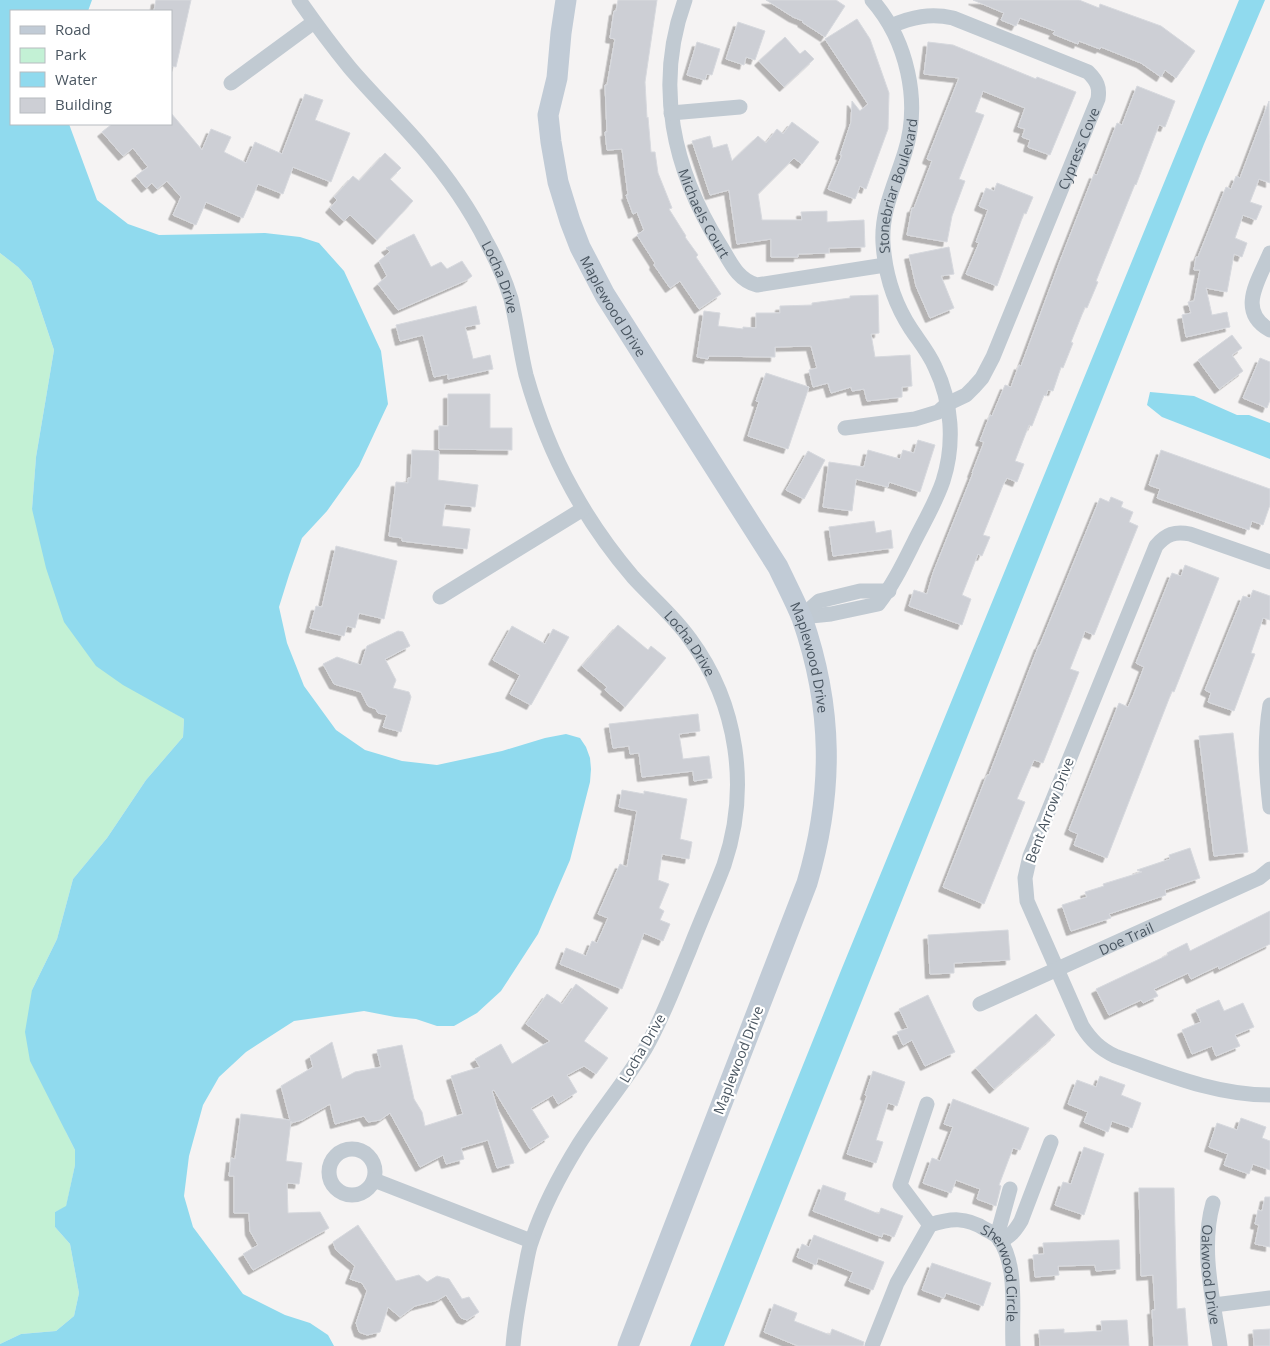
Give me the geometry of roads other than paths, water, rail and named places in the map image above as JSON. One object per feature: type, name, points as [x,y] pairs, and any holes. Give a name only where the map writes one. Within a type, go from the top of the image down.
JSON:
[{"type":"street","name":"Locha Drive","points":[[299,0],[349,66],[422,146],[485,238],[500,268],[511,300],[526,373],[552,450],[583,509],[608,546],[634,578],[678,624],[692,641],[709,668],[729,717],[736,748],[738,770],[737,802],[733,831],[723,868],[664,1012],[624,1082],[581,1140],[567,1164],[531,1241],[522,1284],[513,1346]]},
{"type":"street","name":"Maplewood Drive","points":[[566,0],[557,78],[548,115],[558,182],[570,222],[580,247],[605,295],[778,567],[801,617],[814,655],[827,735],[827,776],[824,801],[815,857],[807,883],[628,1346]]},
{"type":"street","name":"Michaels Court","points":[[685,0],[677,29],[672,62],[671,113],[680,159],[691,191],[705,222],[739,276],[747,283],[757,285],[885,265]]},
{"type":"street","points":[[872,0],[890,26]]},
{"type":"street","name":"Cypress Cove","points":[[890,26],[922,16],[932,15],[953,18],[1088,72],[1096,79],[1099,89],[1098,100],[993,357],[982,378],[974,387],[966,395],[947,404]]},
{"type":"street","points":[[230,83],[314,22]]},
{"type":"street","name":"Stonebriar Boulevard","points":[[801,617],[831,614],[878,604],[889,591],[934,502],[943,480],[948,458],[950,436],[947,404],[943,388],[935,366],[910,328],[897,302],[885,265],[883,240],[885,218],[890,195],[906,151],[912,105],[905,59],[890,26]]},
{"type":"street","points":[[671,113],[740,107]]},
{"type":"street","points":[[1270,253],[1251,299],[1255,318],[1262,326],[1270,330]]},
{"type":"street","points":[[845,428],[915,419],[938,412],[947,404]]},
{"type":"street","points":[[440,597],[583,509]]},
{"type":"street","name":"Bent Arrow Drive","points":[[1270,562],[1190,534],[1181,532],[1162,538],[1156,546],[1026,867],[1024,884],[1026,901],[1082,1026],[1091,1040],[1106,1052],[1192,1083],[1223,1091],[1270,1095]]},
{"type":"street","points":[[1270,705],[1265,742],[1266,775],[1270,807]]},
{"type":"street","name":"Doe Trail","points":[[980,1004],[1259,878],[1270,869]]},
{"type":"street","points":[[872,1346],[897,1283],[930,1225],[900,1185],[927,1104]]},
{"type":"street","points":[[1010,1189],[998,1239],[1007,1238],[1015,1232],[1051,1142]]},
{"type":"street","points":[[374,1180],[531,1241]]},
{"type":"street","name":"Oakwood Drive","points":[[1213,1203],[1206,1240],[1220,1346]]},
{"type":"street","name":"Sherwood Circle","points":[[930,1225],[956,1220],[973,1221],[998,1239],[1008,1259],[1013,1286],[1013,1346]]},
{"type":"street","points":[[1214,1305],[1270,1298]]},
{"type":"water","points":[[0,0],[92,0],[88,10],[10,10],[10,125],[69,125],[97,200],[128,224],[159,235],[265,233],[300,237],[319,243],[344,271],[381,351],[388,404],[359,466],[327,511],[302,538],[279,607],[287,643],[304,686],[336,730],[365,750],[402,761],[437,765],[502,751],[545,738],[566,734],[580,738],[590,758],[590,782],[570,860],[538,934],[501,991],[477,1013],[454,1026],[437,1026],[416,1019],[364,1011],[294,1021],[246,1052],[219,1077],[203,1105],[189,1156],[184,1196],[193,1227],[243,1294],[285,1315],[310,1323],[328,1335],[334,1346],[0,1346],[0,1344],[21,1334],[56,1331],[74,1316],[79,1293],[70,1244],[55,1227],[55,1212],[66,1206],[75,1165],[75,1150],[30,1061],[25,1032],[32,990],[57,939],[73,879],[107,838],[146,780],[183,737],[184,719],[123,685],[96,666],[64,622],[46,568],[32,509],[36,457],[54,350],[31,281],[18,267],[0,253]]},
{"type":"water","points":[[1239,0],[1265,0],[1204,144],[724,1346],[690,1346],[842,968]]},
{"type":"water","points":[[1150,392],[1194,396],[1237,415],[1249,415],[1270,423],[1270,459],[1162,417],[1147,405]]}]
